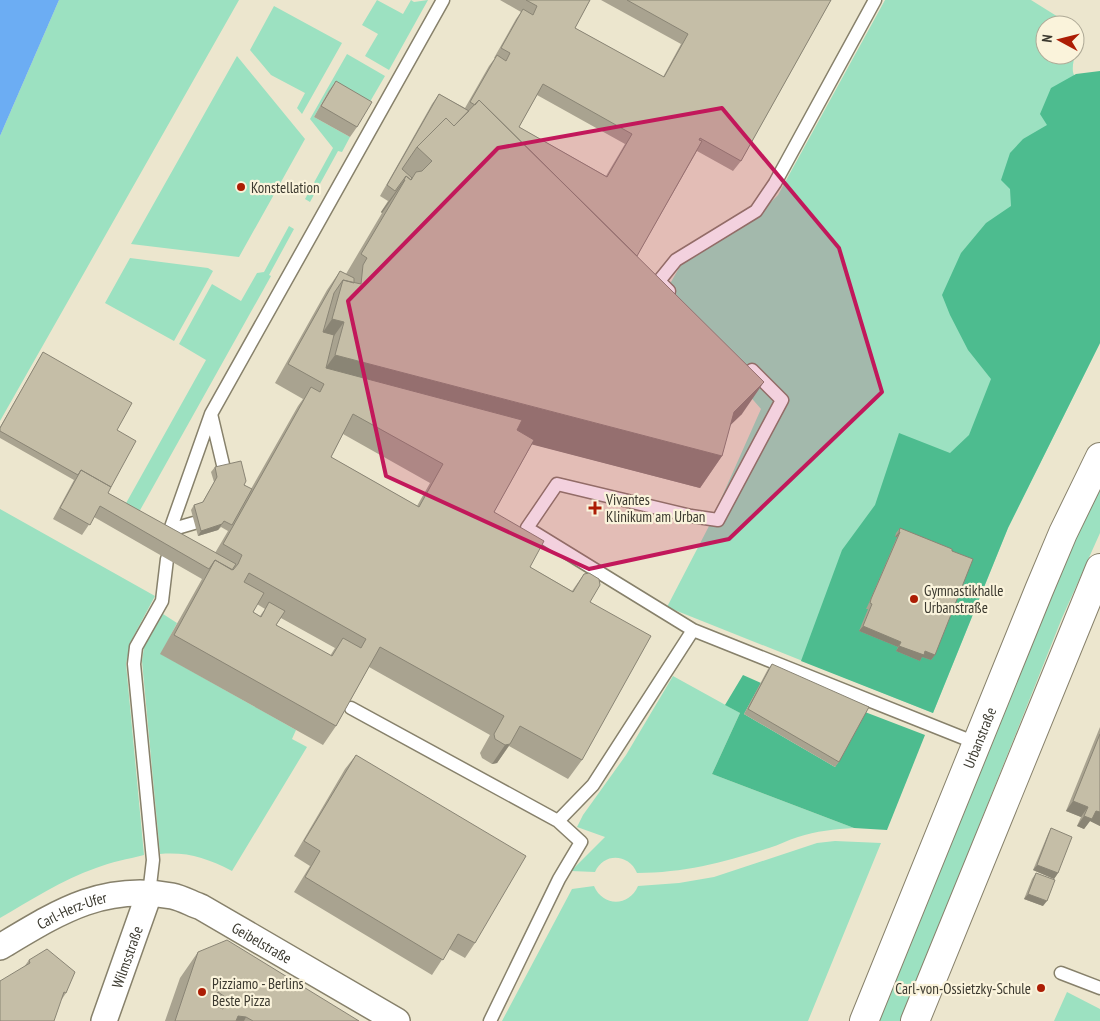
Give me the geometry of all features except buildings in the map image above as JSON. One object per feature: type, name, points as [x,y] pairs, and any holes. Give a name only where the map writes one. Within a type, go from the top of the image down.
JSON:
[{"type":"main road","name":"Urbanstraße","points":[[864,1021],[1063,533],[1100,457]]},
{"type":"main road","points":[[915,1021],[1100,568]]},
{"type":"street","name":"Carl-Herz-Ufer","points":[[0,947],[82,902],[124,893],[149,894]]},
{"type":"street","name":"Wilmsstraße","points":[[104,1021],[149,894]]},
{"type":"street","name":"Geibelstraße","points":[[149,894],[173,896],[201,907],[397,1021]]},
{"type":"lane","points":[[194,523],[169,535],[211,414],[443,0]]},
{"type":"lane","points":[[679,299],[659,281],[676,260],[756,211],[775,183],[875,0]]},
{"type":"lane","points":[[741,359],[782,400],[718,520],[692,516],[557,484],[527,528],[693,630],[976,743]]},
{"type":"lane","points":[[211,414],[224,469]]},
{"type":"lane","points":[[149,894],[154,860],[134,664],[136,647],[162,600],[166,559]]},
{"type":"lane","points":[[558,821],[593,785],[693,630]]},
{"type":"lane","points":[[351,708],[558,821],[581,842],[558,879],[490,1021]]},
{"type":"lane","points":[[1061,973],[1100,988]]},
{"type":"highlighted area","points":[[722,108],[839,248],[882,392],[729,539],[589,569],[386,476],[348,301],[498,148]]},
{"type":"green space","points":[[59,0],[239,0],[0,421],[0,136]]},
{"type":"green space","points":[[377,0],[403,14],[411,0],[414,2],[428,0],[389,70],[365,56],[378,34],[362,25]]},
{"type":"green space","points":[[885,0],[1031,0],[1055,15],[1035,15],[1035,65],[1073,65],[1073,72],[1084,89],[1100,343],[1008,528],[933,713],[667,607],[708,528],[761,409],[663,296],[683,261],[755,218],[778,195]]},
{"type":"green space","points":[[274,6],[342,43],[302,114],[297,108],[305,93],[271,75],[250,50]]},
{"type":"green space","points":[[347,54],[385,76],[364,112],[328,92],[314,117],[350,137],[342,152],[338,151],[310,202],[305,199],[333,148],[310,119]]},
{"type":"green space","points":[[237,56],[305,139],[239,257],[131,244]]},
{"type":"green space","points":[[1100,71],[1100,343],[1008,528],[933,713],[801,661],[842,550],[875,505],[899,433],[950,453],[969,435],[991,379],[968,350],[942,295],[961,253],[986,223],[1011,206],[1010,189],[1001,180],[1010,153],[1023,139],[1047,125],[1040,114],[1051,88],[1076,74]]},
{"type":"green space","points":[[289,226],[294,229],[269,275],[271,276],[134,521],[120,514],[206,360],[179,344],[212,284],[241,301],[257,273],[264,272]]},
{"type":"green space","points":[[130,258],[208,268],[213,271],[174,341],[105,303]]},
{"type":"green space","points":[[1100,483],[1100,533],[1062,618],[901,1021],[877,1021],[1040,615]]},
{"type":"green space","points":[[0,509],[155,596],[131,641],[126,664],[144,855],[108,864],[71,878],[0,918]]},
{"type":"green space","points":[[163,614],[177,623],[161,654],[296,730],[292,739],[307,747],[232,871],[189,855],[160,854],[142,661],[144,647]]},
{"type":"green space","points":[[743,675],[761,683],[744,714],[835,767],[865,712],[925,735],[887,830],[854,828],[712,774],[740,713],[725,705]]},
{"type":"green space","points":[[673,676],[740,713],[712,774],[854,828],[812,833],[737,858],[688,869],[637,873],[628,862],[616,858],[604,861],[595,872],[571,871],[605,837],[577,827],[583,815],[626,755]]},
{"type":"green space","points":[[835,841],[881,843],[808,1021],[502,1021],[572,889],[594,886],[603,898],[616,902],[622,901],[629,898],[638,886],[679,883],[714,877],[817,843]]},
{"type":"green space","points":[[1067,992],[1100,1009],[1100,1021],[1054,1021]]},
{"type":"water","points":[[0,0],[59,0],[0,136]]},
{"type":"place","name":"Konstellation","points":[[241,187]]},
{"type":"place","name":"Vivantes Klinikum am Urban","points":[[595,508]]},
{"type":"place","name":"Gymnastikhalle Urbanstraße","points":[[914,599]]},
{"type":"place","name":"Carl-von-Ossietzky-Schule","points":[[1041,988]]},
{"type":"place","name":"Pizziamo - Berlins Beste Pizza","points":[[202,992]]}]
